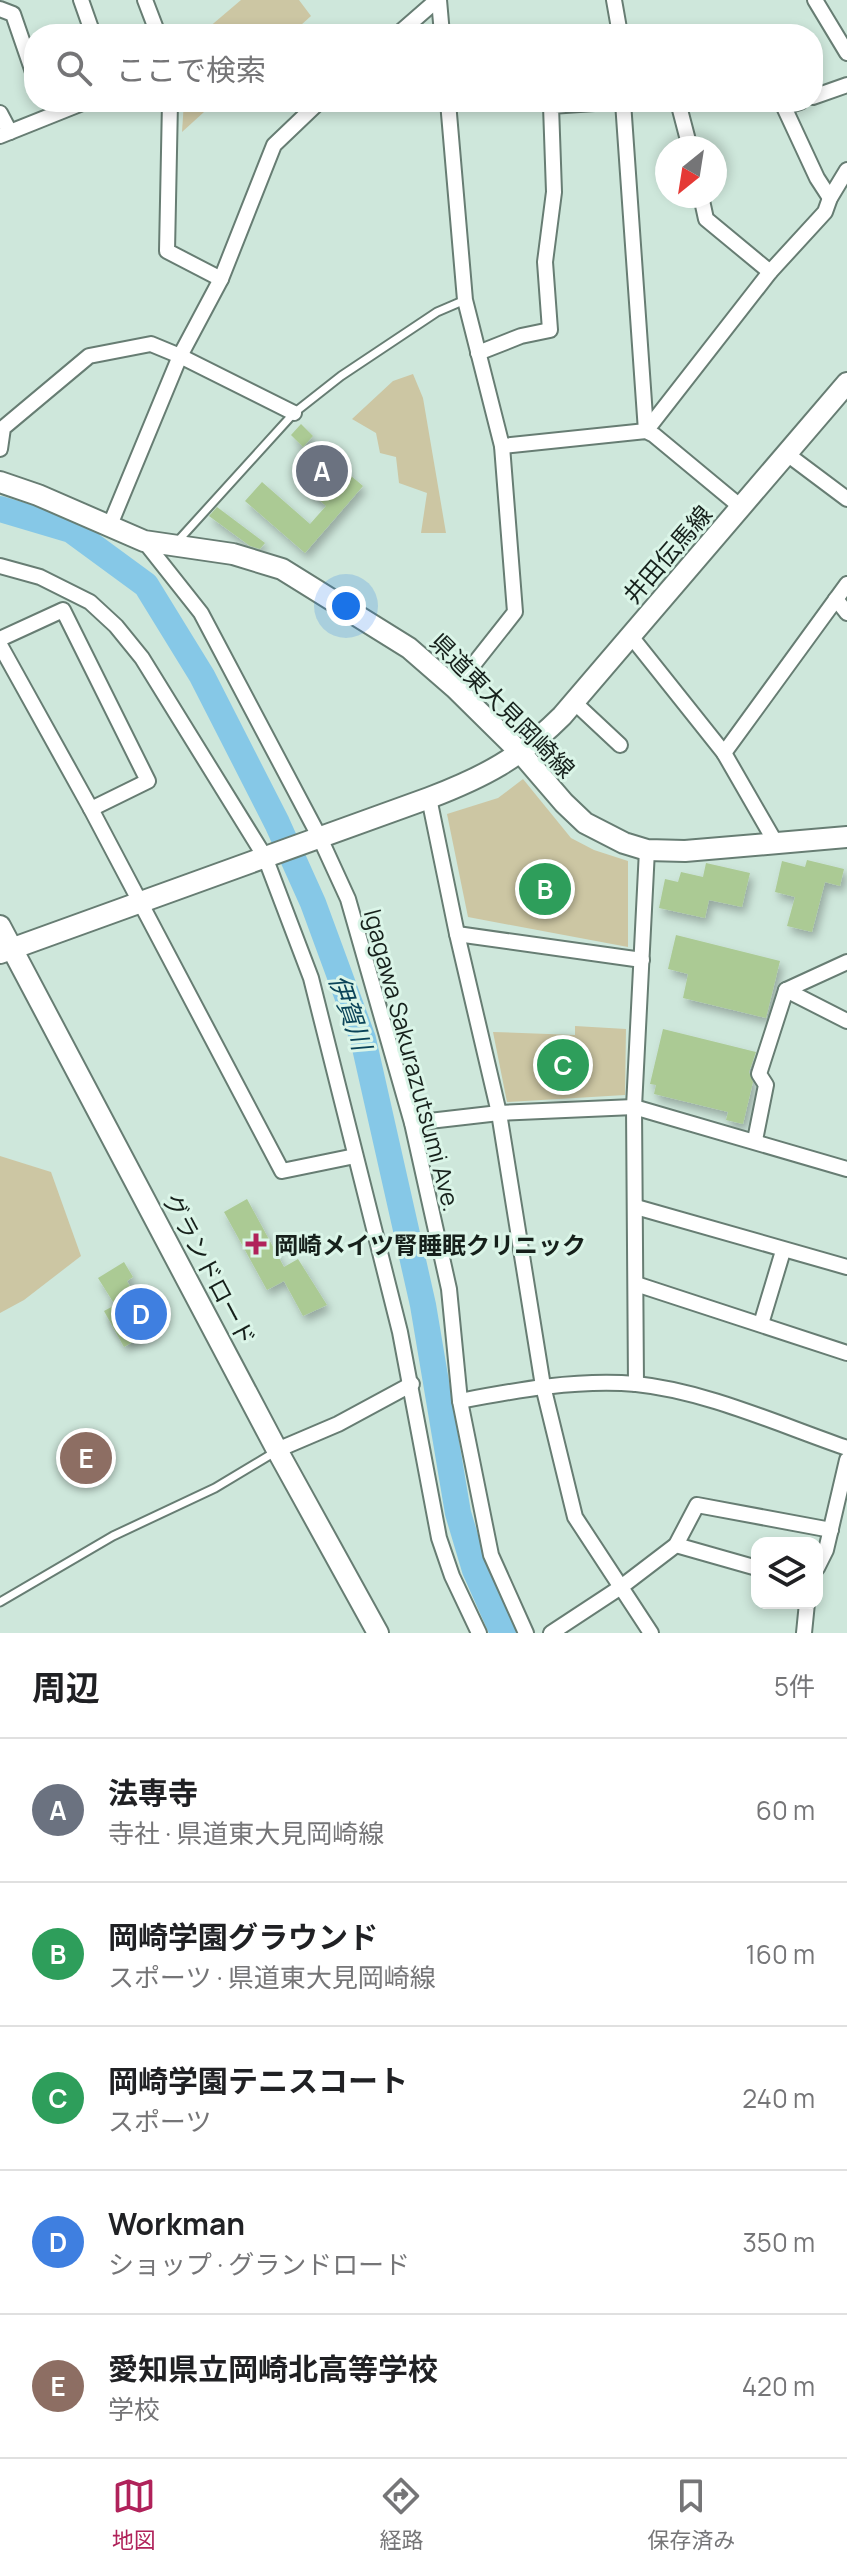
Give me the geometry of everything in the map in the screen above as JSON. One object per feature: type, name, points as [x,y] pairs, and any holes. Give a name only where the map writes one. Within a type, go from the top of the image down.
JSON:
[{"type":"street","points":[[81,0],[89,24]]},
{"type":"street","points":[[145,0],[154,24]]},
{"type":"street","points":[[410,24],[438,0]]},
{"type":"street","points":[[438,0],[441,24]]},
{"type":"street","points":[[614,0],[618,24]]},
{"type":"street","points":[[815,0],[847,53]]},
{"type":"street","points":[[0,9],[13,14],[24,46]]},
{"type":"street","points":[[823,93],[847,85]]},
{"type":"street","points":[[0,113],[5,134],[41,112]]},
{"type":"street","points":[[170,112],[167,251],[221,279]]},
{"type":"street","points":[[110,525],[180,356],[221,279],[274,145],[309,112]]},
{"type":"street","points":[[449,112],[465,300],[502,446],[515,612],[455,688]]},
{"type":"street","points":[[478,353],[521,336],[550,330],[545,262],[554,192],[551,112]]},
{"type":"street","points":[[624,112],[646,431]]},
{"type":"street","points":[[681,112],[687,136]]},
{"type":"street","points":[[786,112],[817,178],[830,198]]},
{"type":"street","points":[[646,431],[770,272],[825,212],[847,170]]},
{"type":"street","points":[[704,208],[706,219],[770,272]]},
{"type":"street","points":[[0,449],[3,428],[89,356],[151,344],[294,413]]},
{"type":"street","name":"井田伝馬線","points":[[6,950],[429,798],[495,770],[521,753],[555,724],[847,383]]},
{"type":"street","points":[[502,446],[646,431],[742,508]]},
{"type":"street","points":[[787,454],[847,499]]},
{"type":"street","name":"県道東大見岡崎線","points":[[0,482],[144,541],[233,554],[282,569],[409,648],[521,753],[585,823],[624,843],[647,850],[685,851],[847,837]]},
{"type":"street","name":"Igagawa Sakurazutsumi Ave.","points":[[144,541],[201,613],[320,838],[348,899],[412,1123],[449,1289],[460,1401],[491,1555],[526,1633]]},
{"type":"street","points":[[0,566],[40,577],[90,602],[116,626],[142,658],[265,857],[311,978],[412,1384],[414,1413],[439,1538],[452,1576],[479,1633]]},
{"type":"street","points":[[724,753],[847,584]]},
{"type":"street","points":[[836,599],[847,613]]},
{"type":"street","points":[[91,809],[148,781],[63,610],[0,642],[282,1171],[355,1156]]},
{"type":"street","points":[[630,635],[724,753],[777,845]]},
{"type":"street","points":[[574,702],[620,745]]},
{"type":"street","points":[[429,798],[499,1113],[543,1386],[575,1517],[651,1633]]},
{"type":"street","points":[[636,1384],[634,1107],[647,850]]},
{"type":"street","name":"グランドロード","points":[[0,926],[6,950],[378,1633]]},
{"type":"street","points":[[457,934],[642,960]]},
{"type":"street","points":[[755,1140],[766,1085],[759,1074],[786,990],[847,962]]},
{"type":"street","points":[[786,990],[847,1021]]},
{"type":"street","points":[[412,1123],[499,1113],[634,1107],[847,1169]]},
{"type":"street","points":[[636,1207],[847,1267]]},
{"type":"street","points":[[761,1324],[783,1251]]},
{"type":"street","points":[[636,1284],[847,1353]]},
{"type":"street","points":[[277,1450],[338,1424],[412,1384]]},
{"type":"street","points":[[460,1401],[543,1386],[636,1384],[701,1397],[847,1448]]},
{"type":"street","points":[[823,1556],[847,1460]]},
{"type":"street","points":[[551,1633],[621,1587],[676,1545],[697,1505],[831,1530]]},
{"type":"street","points":[[676,1545],[751,1566]]},
{"type":"street","points":[[804,1633],[806,1609]]},
{"type":"lane","points":[[175,545],[294,413],[341,376],[437,312],[465,300]]},
{"type":"lane","points":[[0,1602],[113,1536],[215,1488],[277,1450]]},
{"type":"shaded area","points":[[241,0],[299,0],[311,16],[302,24],[213,24]]},
{"type":"shaded area","points":[[183,112],[204,112],[182,132]]},
{"type":"shaded area","points":[[413,374],[423,398],[446,533],[421,533],[427,493],[399,483],[396,457],[380,453],[376,433],[352,419],[393,381]]},
{"type":"shaded area","points":[[523,779],[571,838],[594,850],[628,861],[628,947],[468,917],[447,814],[498,798]]},
{"type":"shaded area","points":[[575,1026],[626,1029],[625,1095],[507,1102],[493,1032],[575,1035]]},
{"type":"shaded area","points":[[0,1156],[51,1172],[81,1256],[24,1300],[0,1313]]},
{"type":"building","points":[[301,424],[313,436],[303,447],[291,435]]},
{"type":"building","points":[[332,460],[363,486],[305,553],[245,501],[262,482],[310,524],[326,506],[306,488]]},
{"type":"building","points":[[217,507],[265,543],[260,549],[250,546],[209,516]]},
{"type":"building","points":[[807,860],[844,869],[840,886],[825,882],[812,932],[787,926],[795,897],[775,892],[782,861],[805,867]]},
{"type":"building","points":[[706,863],[750,873],[742,907],[709,900],[705,918],[659,908],[665,879],[678,882],[681,872],[703,877]]},
{"type":"building","points":[[676,935],[780,961],[766,1018],[683,998],[688,974],[668,969]]},
{"type":"building","points":[[663,1029],[756,1052],[749,1072],[753,1082],[743,1124],[726,1120],[728,1112],[654,1094],[656,1085],[650,1084]]},
{"type":"building","points":[[247,1199],[284,1267],[298,1259],[327,1305],[303,1316],[284,1281],[267,1290],[224,1212]]},
{"type":"building","points":[[124,1262],[133,1277],[127,1281],[154,1330],[124,1347],[104,1311],[115,1305],[98,1278]]},
{"type":"waterway","name":"伊賀川","points":[[0,509],[71,530],[146,585],[202,676],[277,823],[313,903],[363,1039],[423,1305],[458,1513],[475,1570],[503,1633]]},
{"type":"place","name":"法専寺","points":[[322,471]]},
{"type":"place","name":"岡崎学園グラウンド","points":[[545,889]]},
{"type":"place","name":"岡崎学園テニスコート","points":[[563,1065]]},
{"type":"place","name":"岡崎メイツ腎睡眠クリニック","points":[[256,1244]]},
{"type":"place","name":"Workman","points":[[141,1314]]},
{"type":"place","name":"愛知県立岡崎北高等学校","points":[[86,1458]]}]
